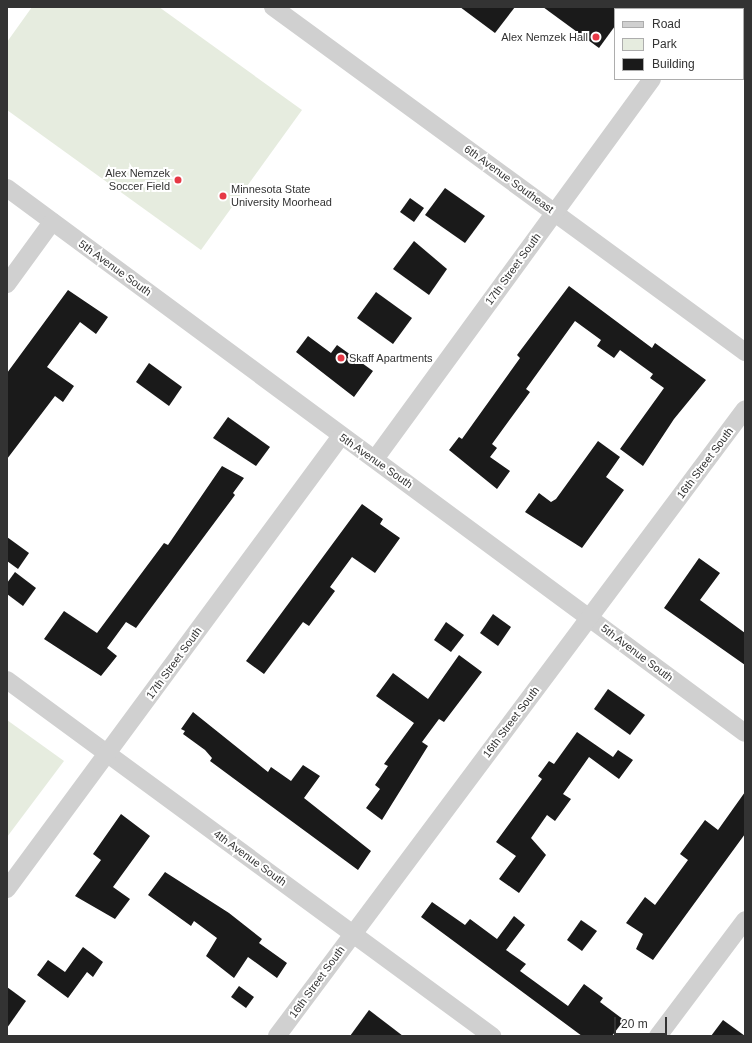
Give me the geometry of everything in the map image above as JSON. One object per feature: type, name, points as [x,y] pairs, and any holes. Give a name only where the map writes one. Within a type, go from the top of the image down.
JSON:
[{"type":"street","name":"6th Avenue Southeast","points":[[273,7],[745,352]]},
{"type":"street","name":"17th Street South","points":[[375,459],[651,80]]},
{"type":"street","name":"5th Avenue South","points":[[7,188],[745,734]]},
{"type":"street","points":[[7,284],[52,222]]},
{"type":"street","name":"16th Street South","points":[[277,1036],[745,408]]},
{"type":"street","name":"17th Street South","points":[[7,889],[341,436]]},
{"type":"street","name":"4th Avenue South","points":[[7,680],[492,1036]]},
{"type":"street","points":[[658,1036],[745,920]]},
{"type":"green space","name":"Alex Nemzek Soccer Field","points":[[32,7],[159,7],[302,110],[201,250],[7,110],[7,42]]},
{"type":"green space","points":[[7,720],[64,761],[7,837]]},
{"type":"building","name":"Alex Nemzek Hall","points":[[460,7],[515,7],[495,33]]},
{"type":"building","name":"Alex Nemzek Hall","points":[[543,7],[615,7],[614,27],[599,48]]},
{"type":"building","points":[[445,188],[485,216],[465,243],[425,215]]},
{"type":"building","points":[[410,198],[424,208],[414,222],[400,212]]},
{"type":"building","points":[[414,241],[447,269],[429,295],[393,269]]},
{"type":"building","points":[[569,286],[652,348],[655,343],[706,380],[674,419],[643,466],[620,449],[664,388],[650,378],[653,374],[620,350],[614,358],[597,346],[601,340],[575,321],[526,389],[530,392],[492,444],[497,448],[490,457],[510,471],[497,489],[449,450],[459,437],[462,439],[520,358],[517,355]]},
{"type":"building","points":[[68,290],[108,317],[96,334],[80,322],[47,367],[74,386],[63,402],[55,396],[7,459],[7,373]]},
{"type":"building","points":[[376,292],[412,318],[393,344],[357,318]]},
{"type":"building","name":"Skaff Apartments","points":[[308,336],[331,353],[337,345],[373,371],[354,397],[296,352]]},
{"type":"building","points":[[149,363],[182,387],[169,406],[136,382]]},
{"type":"building","points":[[228,417],[270,447],[256,466],[213,438]]},
{"type":"building","points":[[598,441],[620,457],[606,477],[624,490],[582,548],[525,512],[539,493],[551,502],[556,499]]},
{"type":"building","points":[[222,466],[244,478],[233,493],[235,495],[136,628],[126,622],[107,648],[117,656],[101,676],[44,639],[64,611],[97,633],[164,543],[168,545]]},
{"type":"building","points":[[362,504],[383,519],[380,524],[400,538],[375,573],[352,557],[330,587],[335,591],[309,626],[303,622],[264,674],[246,661]]},
{"type":"building","points":[[7,537],[29,553],[18,569],[7,561]]},
{"type":"building","points":[[699,558],[720,573],[700,600],[745,633],[745,665],[664,608]]},
{"type":"building","points":[[15,572],[36,588],[23,606],[7,594],[7,583]]},
{"type":"building","points":[[493,614],[511,627],[498,646],[480,633]]},
{"type":"building","points":[[446,622],[464,635],[451,652],[434,640]]},
{"type":"building","points":[[459,655],[482,672],[444,722],[439,719],[422,742],[428,746],[382,820],[366,808],[380,789],[375,785],[388,766],[384,764],[414,723],[376,696],[393,673],[428,699]]},
{"type":"building","points":[[608,689],[645,715],[630,735],[594,709]]},
{"type":"building","points":[[193,712],[268,772],[271,767],[291,781],[303,765],[320,776],[304,798],[371,851],[358,870],[210,761],[212,758],[205,750],[183,734],[185,731],[181,729]]},
{"type":"building","points":[[577,732],[613,757],[618,750],[633,760],[619,779],[589,757],[563,794],[571,799],[555,821],[547,815],[531,838],[546,855],[519,893],[499,879],[516,856],[496,842],[542,779],[538,776],[549,761],[554,764]]},
{"type":"building","points":[[745,792],[745,834],[653,960],[636,949],[643,934],[626,923],[645,897],[655,905],[688,860],[680,854],[705,820],[718,830]]},
{"type":"building","points":[[121,814],[150,836],[113,887],[130,899],[115,919],[75,896],[101,860],[93,854]]},
{"type":"building","points":[[165,872],[229,913],[262,939],[259,943],[287,963],[277,978],[248,957],[234,978],[206,956],[217,938],[194,921],[191,926],[148,895]]},
{"type":"building","points":[[432,902],[465,925],[470,919],[497,939],[514,916],[525,925],[506,950],[526,964],[520,971],[568,1006],[584,984],[603,998],[600,1002],[624,1020],[612,1036],[582,1036],[421,917]]},
{"type":"building","points":[[581,920],[597,931],[582,951],[567,940]]},
{"type":"building","points":[[83,947],[103,962],[93,977],[87,972],[68,998],[37,975],[48,960],[65,972]]},
{"type":"building","points":[[239,986],[254,997],[246,1008],[231,997]]},
{"type":"building","points":[[7,987],[26,1001],[7,1028]]},
{"type":"building","points":[[369,1010],[403,1036],[350,1036]]},
{"type":"building","points":[[723,1020],[745,1036],[711,1036]]},
{"type":"place","name":"Alex Nemzek Hall","points":[[596,37]]},
{"type":"place","name":"Alex Nemzek Soccer Field","points":[[178,180]]},
{"type":"place","name":"Minnesota State University Moorhead","points":[[223,196]]},
{"type":"place","name":"Skaff Apartments","points":[[341,358]]}]
